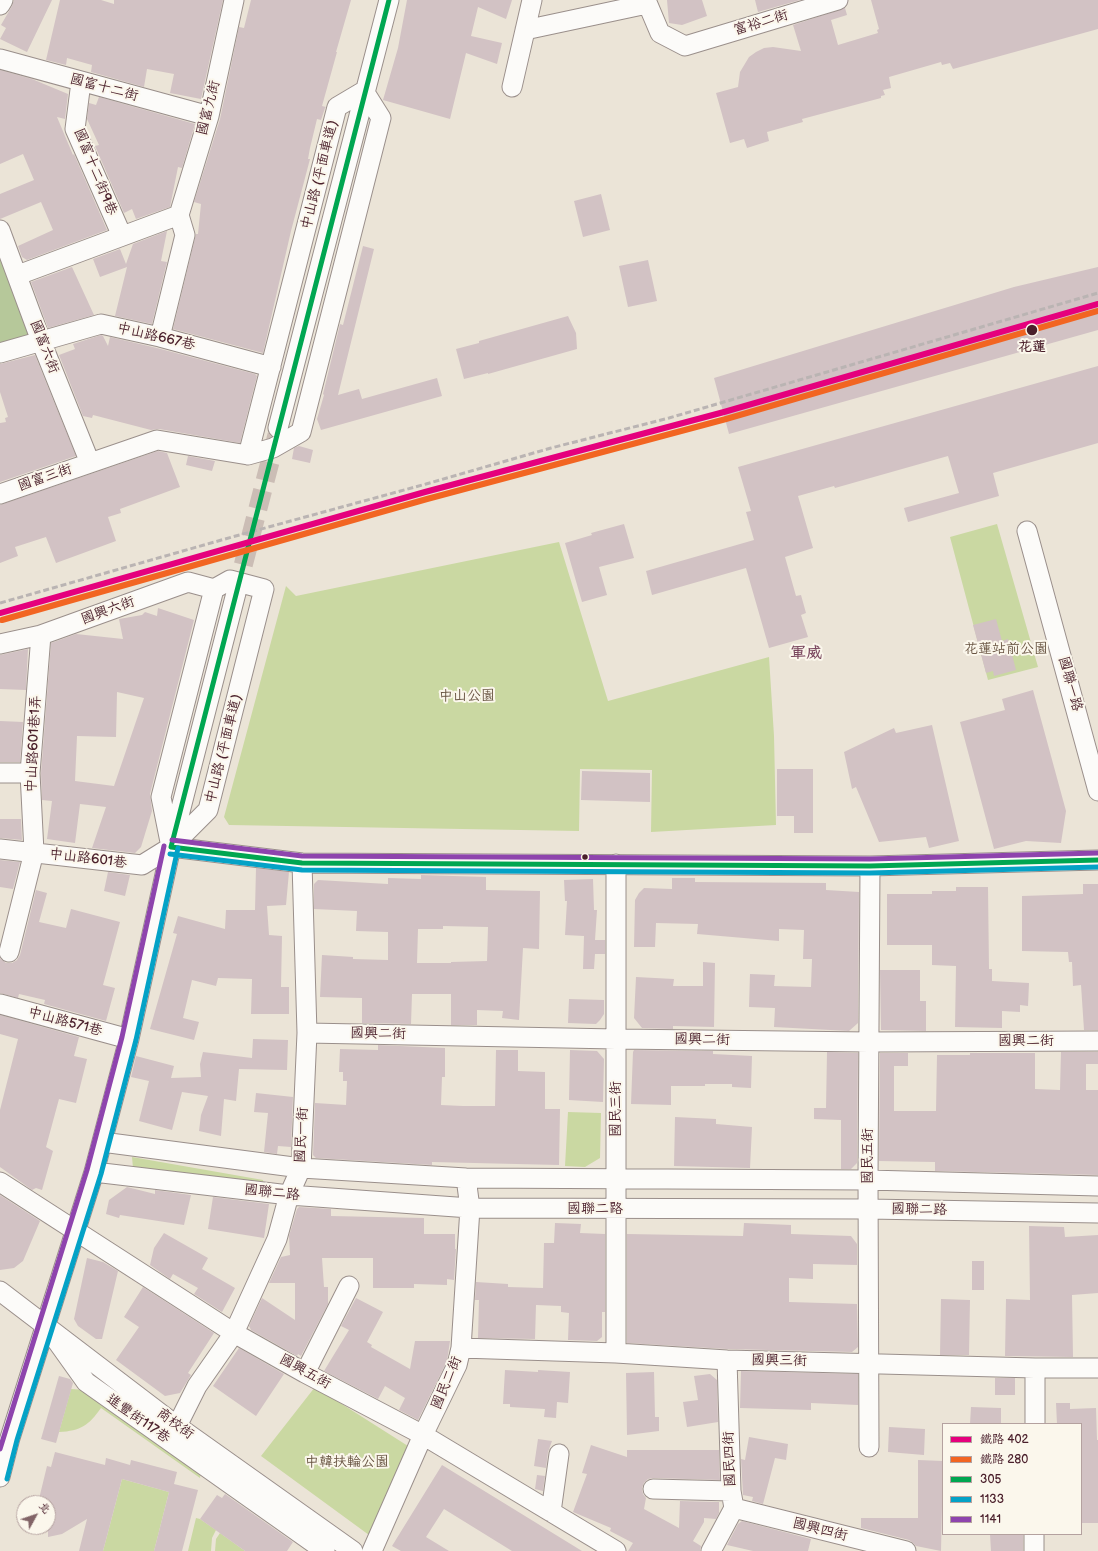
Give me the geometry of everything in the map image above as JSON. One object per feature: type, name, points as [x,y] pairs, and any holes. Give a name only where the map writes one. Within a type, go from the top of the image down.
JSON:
[{"type":"street","points":[[0,5],[3,0]]},
{"type":"street","name":"國富九街","points":[[179,215],[209,116],[234,0]]},
{"type":"street","points":[[278,428],[364,91],[389,0]]},
{"type":"street","points":[[512,87],[532,0]]},
{"type":"street","name":"富裕二街","points":[[647,2],[660,33],[685,46],[838,0]]},
{"type":"street","points":[[525,30],[647,2]]},
{"type":"street","name":"國富十二街","points":[[0,59],[209,116]]},
{"type":"street","name":"國富十二街9巷","points":[[81,82],[75,129],[122,236]]},
{"type":"street","points":[[248,455],[273,448],[301,432],[381,118],[364,91]]},
{"type":"street","name":"中山路 (平面車道)","points":[[248,455],[337,107],[364,91]]},
{"type":"street","points":[[18,275],[179,215],[185,235],[160,337]]},
{"type":"street","name":"國富六街","points":[[0,230],[18,275],[41,341],[90,463]]},
{"type":"street","name":"中山路667巷","points":[[0,353],[101,324],[160,337],[271,367]]},
{"type":"street","name":"國富三街","points":[[0,494],[157,440],[248,455]]},
{"type":"street","name":"國聯一路","points":[[1027,531],[1098,791]]},
{"type":"street","name":"中山路 (平面車道)","points":[[171,847],[208,810],[264,589],[230,580],[214,589]]},
{"type":"street","name":"國興六街","points":[[0,644],[41,635],[188,582],[214,589]]},
{"type":"street","points":[[171,847],[161,797],[214,589]]},
{"type":"street","points":[[0,1477],[5,1437],[46,1326],[94,1172],[129,1039],[171,847],[236,593]]},
{"type":"street","name":"中山路601巷1弄","points":[[9,952],[34,852],[30,773],[41,635]]},
{"type":"street","points":[[0,773],[30,773]]},
{"type":"street","points":[[171,847],[302,863],[870,866],[1098,860]]},
{"type":"street","name":"中山路601巷","points":[[0,848],[142,865],[171,847]]},
{"type":"street","name":"國民一街","points":[[177,1426],[197,1386],[234,1333],[276,1239],[289,1195],[301,1168],[307,1033],[302,863]]},
{"type":"street","name":"國民三街","points":[[616,864],[616,1353]]},
{"type":"street","name":"國民五街","points":[[869,1447],[868,1180],[870,866]]},
{"type":"street","name":"中山路571巷","points":[[0,1004],[129,1039]]},
{"type":"street","name":"國興二街","points":[[307,1033],[869,1042],[1098,1041]]},
{"type":"street","name":"國聯二路","points":[[102,1142],[301,1168],[466,1178],[617,1180],[868,1180],[1098,1186]]},
{"type":"street","name":"國聯二路","points":[[94,1172],[289,1195],[470,1208],[616,1210],[868,1209],[1098,1213]]},
{"type":"street","name":"國民二街","points":[[372,1551],[423,1435],[457,1365],[461,1348],[470,1208],[466,1178]]},
{"type":"street","name":"國興五街","points":[[0,1182],[234,1333],[305,1373],[423,1435],[616,1551]]},
{"type":"street","points":[[305,1373],[349,1286]]},
{"type":"street","name":"商校街","points":[[0,1291],[177,1426],[353,1551]]},
{"type":"street","name":"進豐街117巷","points":[[46,1326],[86,1382],[325,1551]]},
{"type":"street","name":"國興三街","points":[[461,1348],[616,1353],[727,1360],[1035,1368],[1098,1368]]},
{"type":"street","name":"國民四街","points":[[711,1551],[733,1500],[727,1360]]},
{"type":"street","points":[[1035,1368],[1035,1423]]},
{"type":"street","points":[[552,1512],[559,1454]]},
{"type":"street","name":"國興四街","points":[[653,1489],[733,1500],[906,1551]]},
{"type":"street","points":[[1034,1535],[1034,1551]]},
{"type":"green space","points":[[0,248],[35,339],[0,351]]},
{"type":"green space","name":"花蓮站前公園","points":[[997,524],[1038,667],[988,680],[950,537]]},
{"type":"green space","name":"中山公園","points":[[559,542],[608,701],[769,657],[774,736],[776,825],[651,832],[652,770],[580,769],[579,831],[229,825],[224,817],[286,586],[296,596]]},
{"type":"green space","points":[[568,1112],[601,1113],[600,1158],[585,1167],[565,1166]]},
{"type":"green space","points":[[132,1157],[263,1180],[265,1190],[133,1168]]},
{"type":"green space","name":"中韓扶輪公園","points":[[315,1387],[408,1446],[369,1535],[261,1456]]},
{"type":"green space","points":[[71,1389],[87,1390],[201,1472],[200,1478],[101,1408],[84,1426],[73,1430],[59,1432]]},
{"type":"green space","points":[[122,1479],[169,1492],[154,1551],[103,1551]]},
{"type":"green space","points":[[196,1518],[200,1519],[216,1530],[212,1538],[211,1551],[188,1551]]},
{"type":"green space","points":[[220,1533],[245,1551],[215,1551],[216,1539]]},
{"type":"building","points":[[14,0],[52,0],[27,52],[0,39],[6,28],[1,25]]},
{"type":"building","points":[[60,0],[101,0],[114,4],[114,0],[223,0],[201,99],[170,93],[174,74],[147,69],[144,87],[91,72],[92,65],[67,58],[66,65],[46,60]]},
{"type":"building","points":[[251,0],[351,0],[322,106],[326,107],[321,120],[317,119],[308,159],[310,159],[291,231],[263,353],[173,329],[196,234],[198,234],[201,204],[194,202],[220,119],[239,27],[244,28]]},
{"type":"building","points":[[407,0],[512,0],[506,19],[478,7],[471,36],[502,43],[497,64],[466,53],[450,119],[383,100],[398,48]]},
{"type":"building","points":[[667,0],[702,0],[707,16],[682,25],[669,23]]},
{"type":"building","points":[[755,0],[800,0],[758,12]]},
{"type":"building","points":[[871,0],[1098,0],[1098,29],[953,69],[950,63],[942,65],[941,62],[889,77],[891,88],[883,90],[885,95],[881,96],[881,98],[802,119],[803,122],[767,132],[769,141],[747,148],[744,139],[730,143],[716,93],[738,87],[740,72],[749,57],[764,48],[773,47],[801,51],[793,25],[845,8],[847,15],[831,20],[838,45],[878,33],[877,30],[879,29]]},
{"type":"building","points":[[0,70],[32,79],[68,94],[65,119],[57,117],[107,230],[27,260],[22,257],[18,246],[53,230],[41,202],[0,219],[0,194],[34,180],[23,154],[0,164]]},
{"type":"building","points":[[99,97],[195,124],[182,168],[178,167],[170,207],[136,219],[132,209],[124,213],[95,146],[99,145],[87,119],[89,103],[96,105]]},
{"type":"building","points":[[601,194],[610,230],[583,237],[574,201]]},
{"type":"building","points":[[167,231],[161,261],[167,262],[152,324],[115,316],[127,267],[100,277],[93,259],[120,249],[126,264],[133,244]]},
{"type":"building","points":[[363,246],[374,249],[338,395],[359,389],[362,399],[437,378],[442,396],[321,430],[317,419],[340,324],[343,325]]},
{"type":"building","points":[[648,260],[657,301],[628,307],[619,266]]},
{"type":"building","points":[[72,267],[94,315],[48,328],[31,282]]},
{"type":"building","points":[[1098,267],[1098,330],[729,434],[714,378],[1014,287]]},
{"type":"building","points":[[568,316],[576,333],[577,349],[488,374],[464,379],[456,349]]},
{"type":"building","points":[[101,335],[108,346],[110,337],[255,374],[257,376],[240,443],[159,429],[151,430],[93,415],[92,418],[83,416],[59,355],[75,349],[73,344]]},
{"type":"building","points":[[35,355],[76,456],[0,482],[0,423],[6,422],[5,418],[8,417],[0,392],[0,364]]},
{"type":"building","points":[[1098,366],[1098,443],[993,473],[999,496],[908,522],[904,508],[959,493],[948,456],[835,488],[834,486],[798,496],[813,548],[785,557],[796,596],[801,595],[806,613],[801,615],[808,637],[769,648],[746,568],[652,595],[646,571],[754,540],[746,512],[751,511],[738,467]]},
{"type":"building","points":[[299,446],[313,450],[310,463],[292,459],[294,448]]},
{"type":"building","points":[[158,451],[167,453],[180,487],[120,509],[121,513],[108,517],[116,541],[56,563],[46,537],[15,547],[18,556],[0,563],[0,505]]},
{"type":"building","points":[[188,456],[215,461],[212,471],[186,465]]},
{"type":"building","points":[[624,524],[634,558],[599,567],[607,595],[582,602],[565,543],[592,535],[591,533]]},
{"type":"building","points":[[158,608],[194,620],[150,794],[152,811],[141,847],[135,853],[92,848],[106,807],[80,804],[75,843],[47,839],[52,801],[42,800],[41,773],[51,643],[76,634],[123,639],[119,619],[142,615],[145,612],[157,616]],"holes":[[[117,692],[144,698],[114,786],[75,781],[77,736],[116,737]]]},
{"type":"building","points":[[996,619],[1002,641],[1008,639],[1016,670],[994,676],[993,671],[986,673],[973,625]]},
{"type":"building","points":[[28,649],[26,690],[0,689],[0,655]]},
{"type":"building","points":[[1033,690],[1066,811],[1061,843],[1026,841],[994,849],[960,722],[1005,710],[1002,699]]},
{"type":"building","points":[[0,721],[23,722],[20,762],[0,762]]},
{"type":"building","points":[[932,725],[959,841],[929,848],[926,837],[879,842],[856,787],[852,789],[844,752],[894,728],[896,733]]},
{"type":"building","points":[[777,769],[813,769],[813,833],[794,833],[794,816],[777,816]]},
{"type":"building","points":[[582,771],[650,773],[650,802],[581,800]]},
{"type":"building","points":[[0,819],[21,819],[22,840],[0,838]]},
{"type":"building","points":[[0,860],[20,862],[13,889],[0,887]]},
{"type":"building","points":[[256,868],[289,872],[286,905],[267,906],[269,935],[282,936],[281,987],[289,987],[289,1014],[251,1014],[252,979],[218,978],[216,986],[192,980],[183,1018],[199,1022],[194,1040],[150,1029],[177,934],[173,933],[178,916],[225,929],[226,910],[255,910]]},
{"type":"building","points":[[108,872],[130,875],[125,896],[104,891]]},
{"type":"building","points":[[421,875],[486,877],[486,890],[540,891],[539,949],[523,948],[519,1020],[502,1018],[503,1011],[477,1010],[477,1025],[451,1025],[451,994],[412,994],[411,1024],[362,1023],[362,998],[320,997],[322,955],[353,957],[353,959],[388,960],[388,932],[356,931],[357,911],[314,909],[314,884],[318,880],[388,884],[388,878],[421,879]],"holes":[[[443,926],[488,927],[487,961],[417,963],[418,929],[443,929]]]},
{"type":"building","points":[[672,878],[695,878],[695,882],[826,883],[826,890],[859,892],[858,1023],[849,1031],[774,1027],[775,1008],[749,1007],[750,974],[775,975],[774,986],[811,987],[812,959],[803,959],[804,930],[779,929],[779,941],[697,934],[698,924],[656,923],[655,947],[634,947],[635,900],[644,888],[672,889]]},
{"type":"building","points":[[593,879],[594,910],[597,910],[595,940],[605,940],[605,954],[595,954],[594,969],[583,969],[584,936],[565,935],[567,901],[565,901],[564,880]]},
{"type":"building","points":[[1083,884],[1098,884],[1098,1030],[1084,1030],[1081,985],[1073,986],[1072,962],[1069,962],[1068,952],[1022,951],[1022,896],[1083,894]]},
{"type":"building","points":[[956,887],[988,887],[989,969],[992,969],[992,981],[1029,983],[1028,1006],[1020,1005],[1020,1012],[1002,1011],[1002,1028],[955,1027],[956,966],[932,965],[932,945],[887,945],[887,894],[932,894],[932,891],[956,891]]},
{"type":"building","points":[[36,890],[47,893],[39,922],[66,928],[71,909],[120,922],[103,985],[115,988],[106,1021],[44,1004],[45,1000],[19,994],[18,998],[0,993],[0,958],[6,963],[12,963],[17,960],[20,955]]},
{"type":"building","points":[[703,962],[715,963],[714,1027],[673,1026],[673,1029],[642,1028],[634,1018],[636,977],[674,979],[673,986],[703,986]]},
{"type":"building","points":[[880,970],[920,970],[920,1001],[926,1001],[926,1031],[881,1030]]},
{"type":"building","points":[[569,999],[604,1000],[604,1014],[596,1024],[568,1023]]},
{"type":"building","points":[[0,1015],[79,1037],[74,1056],[87,1059],[76,1103],[59,1099],[46,1147],[53,1151],[42,1190],[36,1188],[32,1190],[0,1167],[0,1110],[18,1039],[0,1034]]},
{"type":"building","points":[[253,1039],[288,1040],[287,1070],[239,1069],[236,1101],[224,1099],[221,1136],[199,1131],[201,1115],[208,1096],[182,1092],[172,1130],[139,1121],[149,1081],[131,1077],[136,1056],[174,1066],[171,1078],[201,1077],[200,1064],[203,1052],[252,1058]]},
{"type":"building","points":[[378,1045],[445,1048],[445,1077],[442,1077],[441,1105],[463,1106],[495,1106],[496,1050],[518,1050],[518,1071],[545,1072],[545,1109],[560,1109],[559,1165],[432,1162],[432,1165],[316,1158],[313,1155],[315,1103],[346,1105],[347,1081],[343,1081],[343,1072],[339,1072],[340,1049],[378,1050]]},
{"type":"building","points":[[570,1050],[597,1051],[604,1059],[603,1102],[569,1100]]},
{"type":"building","points":[[634,1050],[713,1051],[713,1054],[752,1056],[751,1088],[732,1087],[732,1084],[671,1086],[671,1105],[631,1104]]},
{"type":"building","points":[[827,1052],[858,1053],[857,1163],[851,1169],[841,1169],[841,1120],[814,1119],[814,1108],[826,1108]]},
{"type":"building","points":[[1061,1052],[1098,1052],[1098,1064],[1086,1064],[1086,1090],[1098,1090],[1098,1175],[935,1171],[935,1162],[879,1161],[880,1053],[908,1053],[908,1066],[894,1066],[894,1111],[936,1111],[937,1055],[970,1055],[970,1053],[1035,1053],[1035,1089],[1060,1090]]},
{"type":"building","points":[[256,1093],[293,1097],[291,1147],[278,1146],[277,1154],[264,1152],[268,1113],[254,1112]]},
{"type":"building","points":[[675,1117],[716,1119],[716,1124],[752,1127],[750,1168],[674,1166]]},
{"type":"building","points":[[127,1187],[155,1194],[155,1190],[191,1195],[184,1225],[120,1215],[119,1218],[106,1214],[109,1200]]},
{"type":"building","points":[[0,1195],[40,1221],[23,1261],[14,1268],[0,1270]]},
{"type":"building","points":[[213,1197],[269,1204],[264,1238],[208,1229]]},
{"type":"building","points":[[299,1207],[331,1209],[331,1216],[424,1218],[424,1234],[455,1234],[456,1249],[454,1280],[447,1279],[447,1285],[414,1284],[414,1288],[373,1288],[373,1258],[322,1258],[324,1287],[328,1287],[328,1304],[301,1356],[298,1354],[297,1356],[251,1330],[249,1326],[262,1298],[295,1320],[295,1283],[269,1283],[281,1257],[290,1255],[289,1236],[297,1209]]},
{"type":"building","points":[[555,1223],[581,1224],[580,1233],[605,1234],[605,1312],[602,1312],[602,1337],[597,1341],[568,1340],[569,1313],[561,1312],[561,1306],[536,1305],[535,1339],[478,1338],[479,1300],[475,1300],[476,1282],[508,1284],[508,1287],[543,1288],[544,1243],[554,1243]]},
{"type":"building","points":[[744,1223],[791,1225],[791,1234],[851,1236],[857,1244],[857,1265],[813,1264],[813,1279],[789,1278],[789,1302],[857,1304],[858,1347],[852,1352],[726,1349],[627,1343],[627,1234],[743,1236]]},
{"type":"building","points":[[1029,1226],[1064,1227],[1065,1237],[1098,1235],[1098,1293],[1072,1295],[1073,1357],[1005,1356],[1006,1299],[1030,1300]]},
{"type":"building","points":[[164,1233],[208,1258],[202,1269],[235,1288],[222,1312],[194,1294],[198,1288],[173,1274],[170,1279],[150,1265],[154,1248]]},
{"type":"building","points":[[87,1258],[103,1262],[118,1271],[102,1339],[96,1339],[78,1326],[74,1319]]},
{"type":"building","points":[[972,1261],[984,1261],[984,1290],[972,1290]]},
{"type":"building","points":[[143,1287],[214,1333],[188,1373],[191,1375],[180,1393],[165,1396],[116,1360],[139,1327],[124,1317]]},
{"type":"building","points":[[356,1298],[383,1312],[367,1342],[372,1345],[371,1347],[410,1369],[415,1341],[450,1341],[447,1361],[418,1420],[399,1410],[405,1398],[385,1386],[378,1399],[324,1371],[349,1330],[341,1326]]},
{"type":"building","points":[[941,1299],[970,1300],[969,1355],[940,1355]]},
{"type":"building","points":[[239,1348],[284,1374],[256,1416],[213,1386]]},
{"type":"building","points":[[505,1370],[570,1372],[568,1403],[557,1402],[556,1418],[544,1417],[545,1409],[510,1407],[510,1404],[503,1404]]},
{"type":"building","points":[[741,1371],[858,1374],[858,1405],[811,1403],[811,1410],[740,1408]]},
{"type":"building","points":[[654,1372],[655,1417],[659,1417],[659,1431],[627,1435],[626,1373]]},
{"type":"building","points":[[710,1374],[717,1380],[718,1422],[687,1427],[683,1402],[698,1400],[694,1376]]},
{"type":"building","points":[[59,1376],[70,1379],[73,1383],[56,1443],[41,1439]]},
{"type":"building","points":[[995,1378],[1015,1378],[1015,1395],[995,1395]]},
{"type":"building","points":[[1056,1403],[1070,1403],[1070,1409],[1096,1408],[1098,1440],[1098,1523],[1082,1523],[1082,1423],[1057,1423]]},
{"type":"building","points":[[971,1407],[1001,1408],[1001,1423],[970,1423]]},
{"type":"building","points":[[889,1427],[925,1429],[924,1455],[888,1452]]},
{"type":"building","points":[[749,1437],[788,1444],[786,1460],[775,1458],[763,1504],[752,1501],[753,1497],[743,1495],[741,1459],[745,1460]]},
{"type":"building","points":[[538,1439],[552,1441],[548,1452],[546,1468],[534,1466]]},
{"type":"building","points":[[591,1445],[627,1457],[627,1450],[719,1450],[720,1480],[653,1478],[648,1479],[642,1488],[643,1494],[646,1498],[644,1509],[679,1528],[680,1501],[719,1502],[719,1513],[716,1519],[704,1518],[704,1522],[693,1541],[701,1546],[700,1551],[628,1551],[633,1543],[610,1531],[611,1528],[573,1512],[587,1474],[582,1473]]},
{"type":"building","points":[[55,1452],[105,1465],[106,1458],[130,1465],[131,1460],[177,1472],[174,1484],[198,1490],[182,1551],[154,1551],[169,1492],[122,1479],[103,1551],[79,1551],[87,1519],[62,1534],[48,1537],[48,1535],[56,1535],[56,1495],[40,1495],[47,1466],[51,1467]]},
{"type":"building","points":[[918,1460],[942,1461],[941,1551],[916,1546],[909,1540],[861,1528],[861,1518],[918,1518]]},
{"type":"building","points":[[442,1465],[582,1551],[512,1551],[444,1509],[426,1537],[449,1551],[401,1551],[392,1546]]},
{"type":"building","points":[[537,1475],[545,1476],[543,1491],[535,1489]]},
{"type":"building","points":[[225,1494],[293,1542],[287,1551],[245,1551],[200,1519],[217,1495],[222,1498]]},
{"type":"building","points":[[742,1521],[811,1539],[808,1551],[753,1551],[727,1545],[738,1524]]},
{"type":"building","points":[[990,1535],[1023,1535],[1023,1551],[991,1551]]},
{"type":"tunnel","points":[[236,593],[277,435]]},
{"type":"railway","points":[[0,603],[551,448],[669,418],[1098,293]]},
{"type":"rail line","name":"402","points":[[0,613],[425,492],[724,412],[1098,304]]},
{"type":"rail line","name":"280","points":[[2,620],[427,499],[726,419],[1098,311]]},
{"type":"transit line","name":"305","points":[[171,847],[389,0]]},
{"type":"transit line","name":"1141","points":[[172,840],[302,856],[870,859],[1098,853]]},
{"type":"transit line","name":"1141","points":[[0,1449],[87,1170],[122,1037],[164,846]]},
{"type":"transit line","name":"305","points":[[171,847],[302,863],[870,866],[1098,860]]},
{"type":"transit line","name":"1133","points":[[7,1479],[17,1440],[101,1174],[136,1040],[178,848]]},
{"type":"transit line","name":"1133","points":[[170,854],[302,870],[870,873],[1098,867]]},
{"type":"place","name":"花蓮","points":[[1032,330]]},
{"type":"district","name":"軍威","points":[[806,654]]}]
